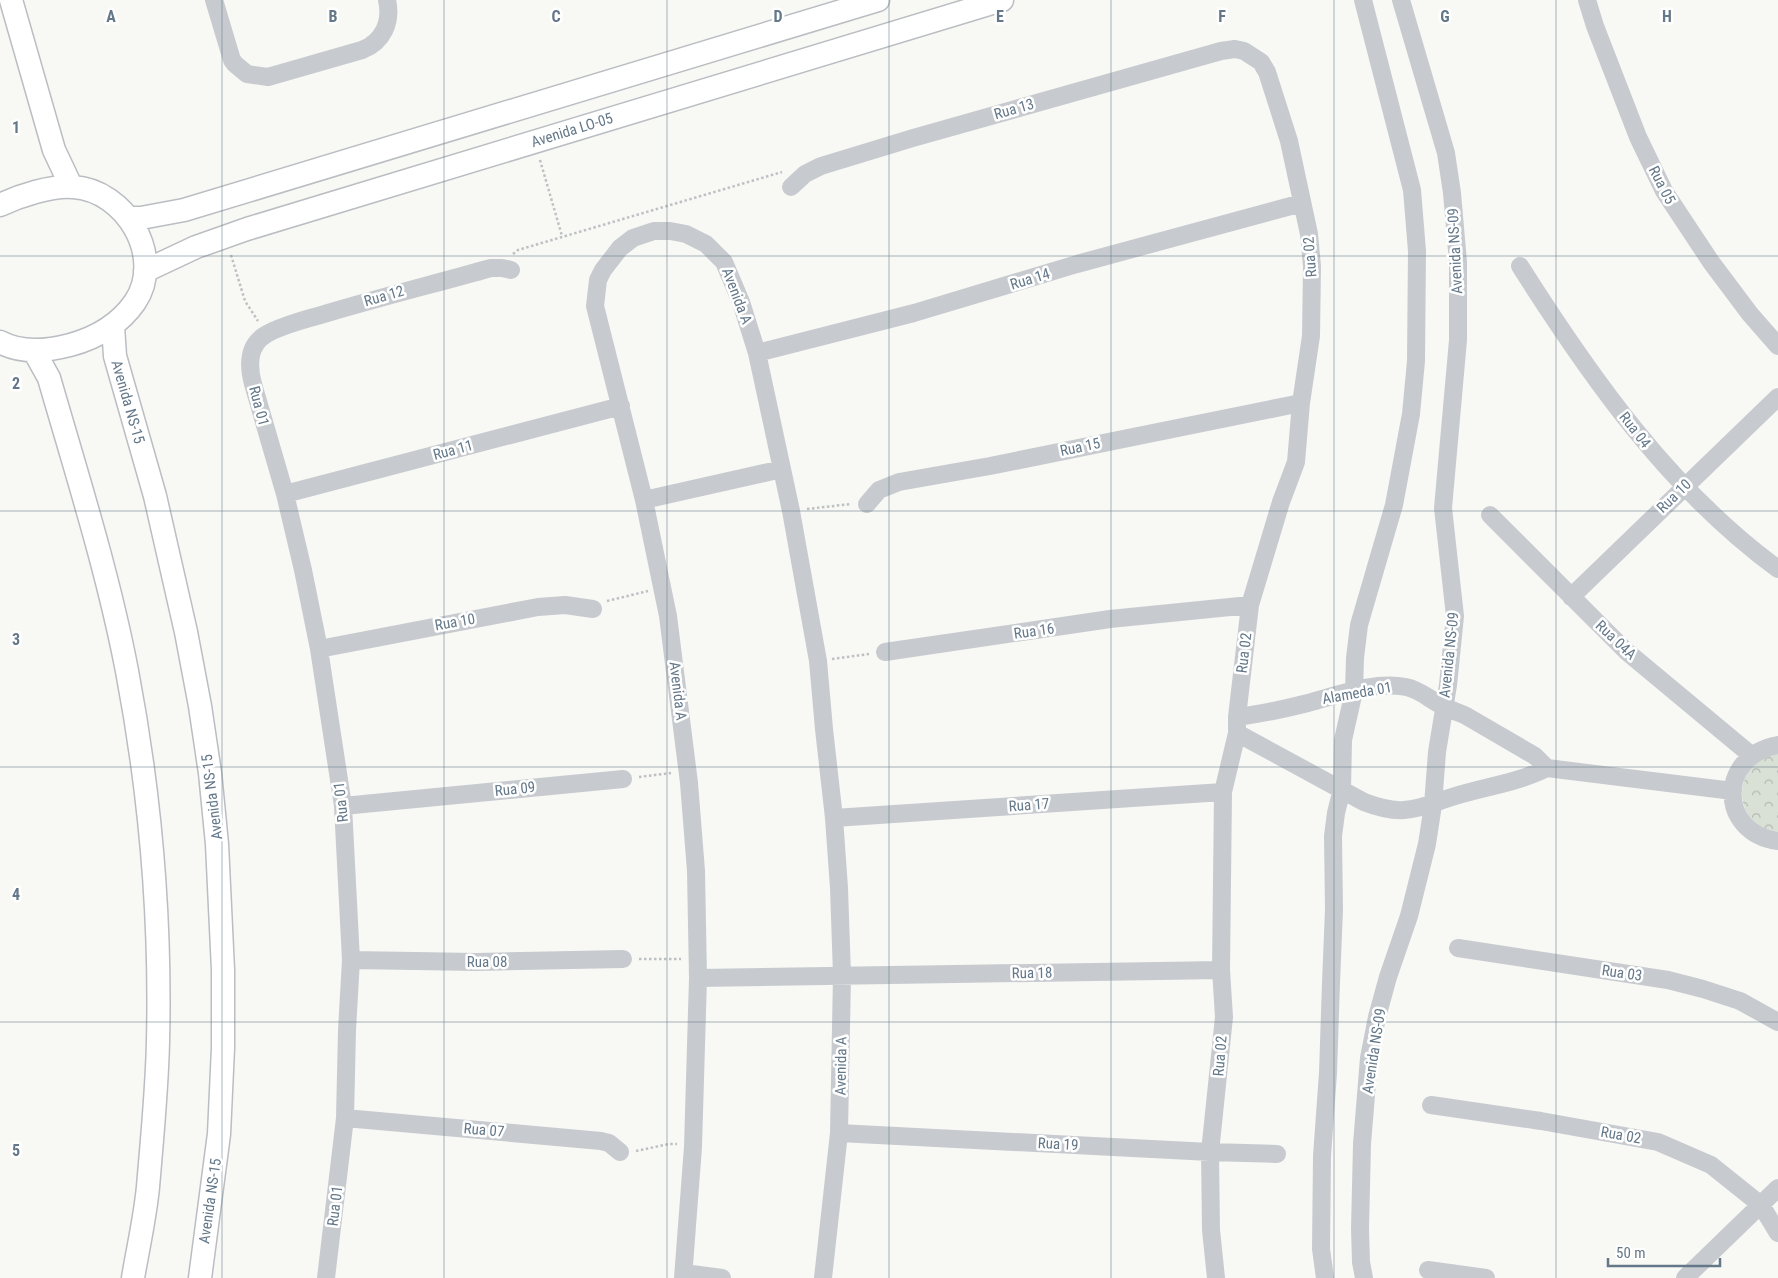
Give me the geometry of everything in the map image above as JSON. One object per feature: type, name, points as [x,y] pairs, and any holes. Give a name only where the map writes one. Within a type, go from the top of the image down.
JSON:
[{"type":"main road","points":[[11,0],[54,150],[64,175],[71,186]]},
{"type":"main road","points":[[130,218],[141,218],[184,210],[878,0]]},
{"type":"main road","name":"Avenida LO-05","points":[[145,271],[196,247],[226,236],[1002,0]]},
{"type":"main road","points":[[0,206],[40,192],[71,186],[103,196],[130,218],[141,242],[145,271],[142,287],[135,302],[113,326],[95,337],[78,343],[34,351],[18,349],[0,342]]},
{"type":"main road","name":"Avenida NS-15","points":[[113,326],[115,356],[155,496],[184,623],[200,706],[210,773],[217,844],[223,970],[223,1048],[219,1134],[200,1278]]},
{"type":"main road","points":[[34,351],[49,378],[108,586],[127,671],[149,822],[158,958],[158,1042],[148,1190],[133,1278]]},
{"type":"street","points":[[214,0],[235,64],[247,74],[268,77],[362,50],[372,45],[380,38],[386,28],[387,0]]},
{"type":"street","points":[[1325,1278],[1321,1250],[1322,1156],[1328,1074],[1334,909],[1333,836],[1342,789],[1343,740],[1354,691],[1359,625],[1394,505],[1411,414],[1416,352],[1417,251],[1412,190],[1362,0]]},
{"type":"street","name":"Avenida NS-09","points":[[1364,1278],[1360,1262],[1362,1144],[1369,1058],[1377,1017],[1388,977],[1410,916],[1418,887],[1432,805],[1455,616],[1443,508],[1458,340],[1458,262],[1452,193],[1446,153],[1401,0]]},
{"type":"street","name":"Rua 05","points":[[1588,0],[1595,26],[1635,128],[1664,190],[1710,262],[1750,314],[1778,346]]},
{"type":"street","name":"Rua 13","points":[[791,188],[808,172],[912,138],[1198,57],[1231,50],[1244,51]]},
{"type":"street","name":"Rua 02","points":[[1216,1278],[1211,1230],[1210,1152],[1224,1017],[1221,970],[1223,792],[1237,725],[1250,605],[1281,502],[1296,462],[1301,403],[1311,336],[1312,266],[1309,234],[1289,141],[1271,80],[1261,62],[1244,51]]},
{"type":"street","name":"Rua 14","points":[[757,353],[914,313],[1077,264],[1302,203]]},
{"type":"street","name":"Avenida A","points":[[684,1275],[693,1147],[698,978],[696,871],[687,772],[669,625],[644,500],[596,314],[598,280],[610,258],[620,248],[643,233],[654,231],[686,234],[706,244],[724,262],[741,302],[757,353],[782,469],[818,661],[834,818],[842,976],[839,1133],[823,1278]]},
{"type":"street","name":"Rua 04","points":[[1520,266],[1557,325],[1640,438],[1684,486],[1725,526],[1778,569]]},
{"type":"street","name":"Rua 12","points":[[265,335],[306,319],[370,300],[491,268],[506,269]]},
{"type":"street","name":"Rua 01","points":[[265,335],[251,355],[251,378],[285,494],[303,570],[319,649],[343,806],[351,960],[345,1118],[331,1277]]},
{"type":"street","name":"Rua 10","points":[[1571,597],[1778,396]]},
{"type":"street","name":"Rua 15","points":[[867,504],[879,490],[900,482],[990,466],[1301,403]]},
{"type":"street","name":"Rua 11","points":[[285,494],[621,406]]},
{"type":"street","points":[[644,500],[782,469]]},
{"type":"street","name":"Rua 04A","points":[[1490,515],[1626,651],[1751,755]]},
{"type":"street","name":"Rua 10","points":[[319,649],[538,607],[564,604],[593,609]]},
{"type":"street","name":"Rua 16","points":[[885,652],[1110,620],[1250,605]]},
{"type":"street","name":"Alameda 01","points":[[1237,725],[1271,711],[1354,691],[1386,686],[1408,688],[1417,690],[1444,707],[1456,711],[1509,740],[1535,756],[1547,768]]},
{"type":"street","points":[[1237,725],[1364,802],[1384,809],[1406,810],[1432,805],[1452,797],[1523,778],[1547,768],[1732,792]]},
{"type":"street","points":[[1778,745],[1765,747],[1751,755],[1741,766],[1735,778],[1732,792],[1734,807],[1741,821],[1752,832],[1766,840],[1778,842]]},
{"type":"street","name":"Rua 09","points":[[343,806],[623,779]]},
{"type":"street","name":"Rua 17","points":[[834,818],[1223,792]]},
{"type":"street","name":"Rua 03","points":[[1458,948],[1668,980],[1740,1001],[1778,1022]]},
{"type":"street","name":"Rua 08","points":[[351,960],[477,962],[623,960]]},
{"type":"street","name":"Rua 18","points":[[698,978],[1221,970]]},
{"type":"street","name":"Rua 02","points":[[1431,1105],[1541,1121],[1658,1142],[1711,1165],[1761,1205],[1778,1233]]},
{"type":"street","name":"Rua 07","points":[[345,1118],[600,1141],[609,1143],[620,1152]]},
{"type":"street","name":"Rua 19","points":[[839,1133],[1277,1154]]},
{"type":"street","points":[[1685,1278],[1778,1188]]},
{"type":"street","points":[[1428,1270],[1486,1278]]},
{"type":"street","points":[[684,1275],[722,1278]]},
{"type":"path","points":[[535,142],[562,237]]},
{"type":"path","points":[[506,269],[507,258],[518,250],[779,173],[794,170],[808,172]]},
{"type":"path","points":[[226,236],[245,301],[265,335]]},
{"type":"path","points":[[791,511],[842,503],[867,504]]},
{"type":"path","points":[[593,609],[603,602],[661,587]]},
{"type":"path","points":[[818,661],[885,652]]},
{"type":"path","points":[[623,779],[687,772]]},
{"type":"path","points":[[623,960],[698,958]]},
{"type":"path","points":[[620,1152],[669,1144],[693,1147]]},
{"type":"green space","points":[[1778,754],[1778,832],[1762,827],[1751,818],[1744,807],[1742,794],[1744,781],[1751,769],[1762,759]]}]
